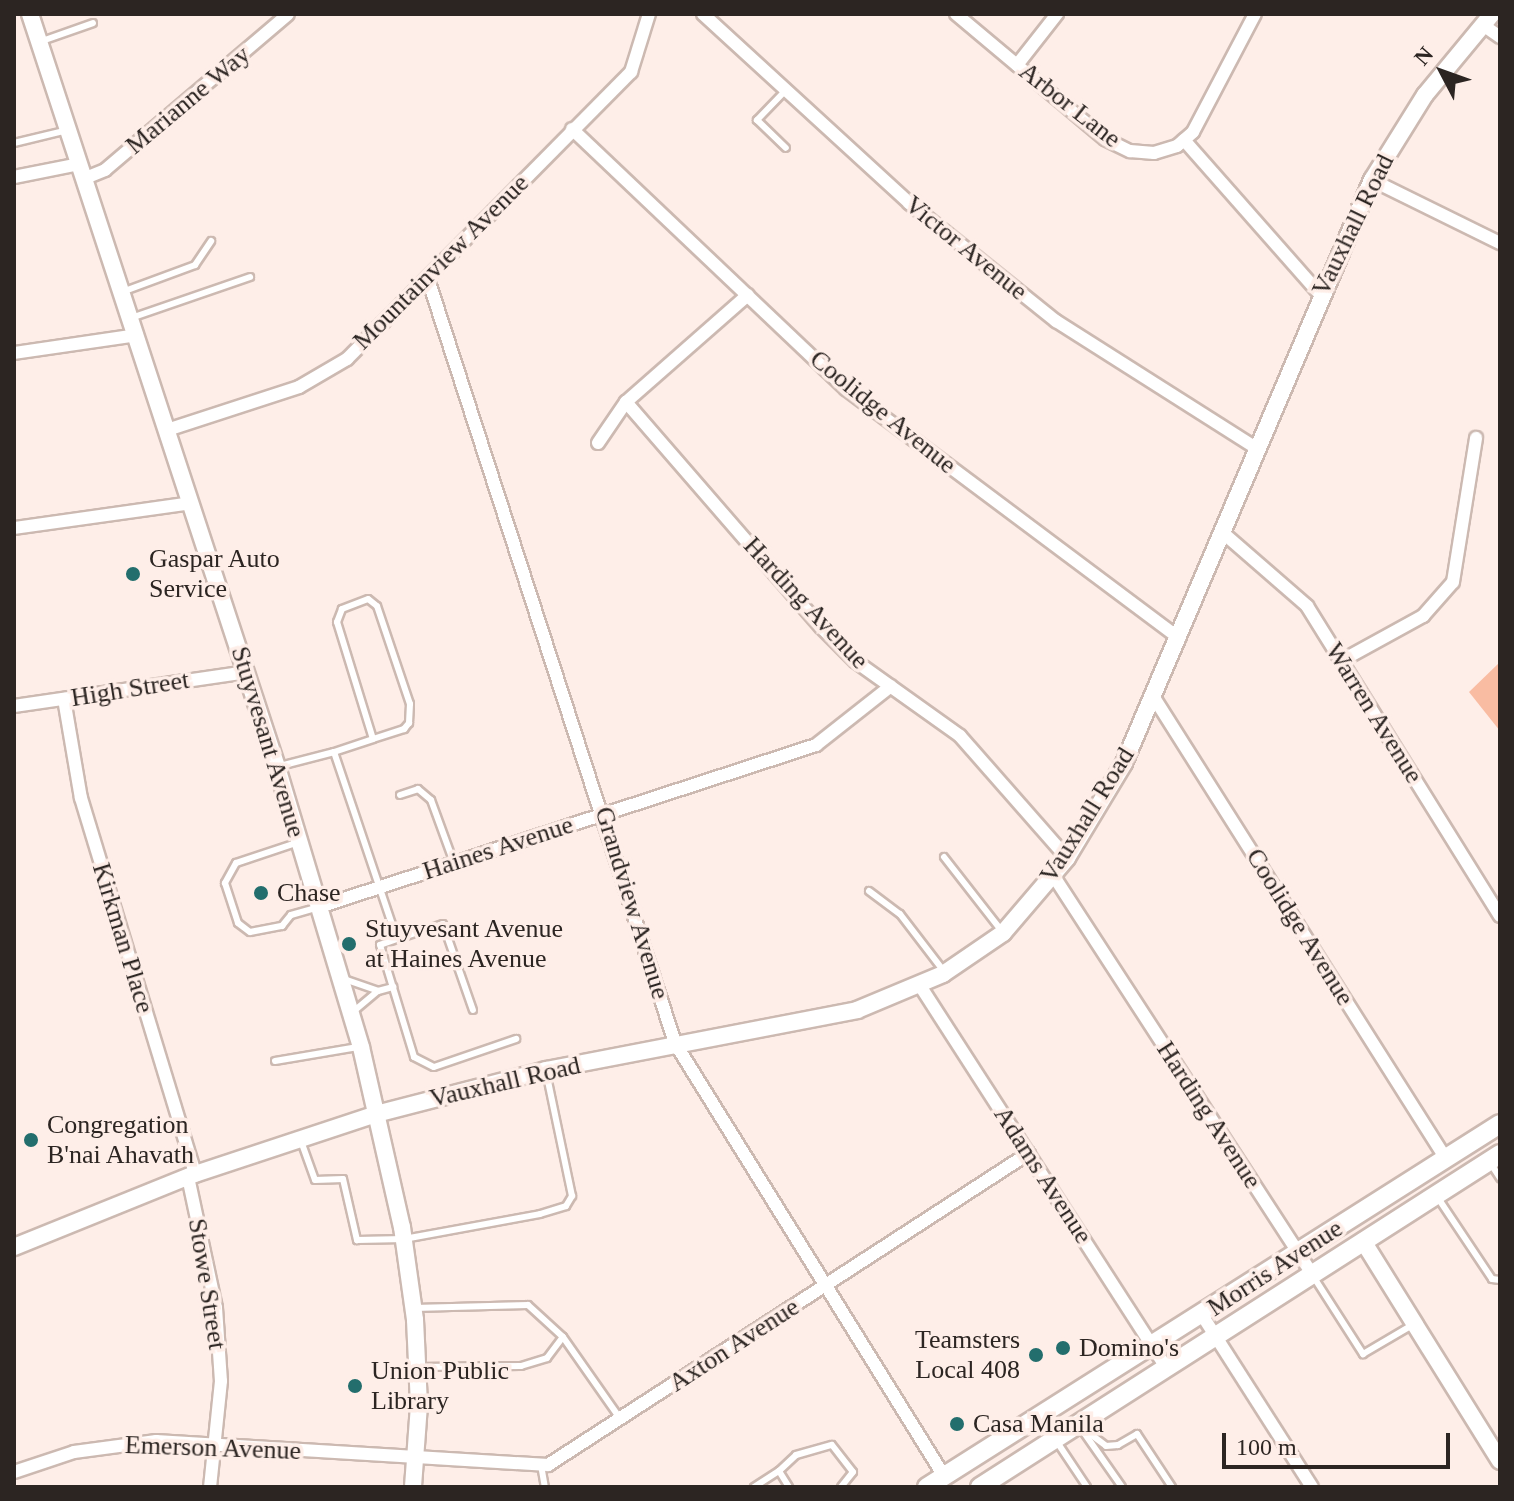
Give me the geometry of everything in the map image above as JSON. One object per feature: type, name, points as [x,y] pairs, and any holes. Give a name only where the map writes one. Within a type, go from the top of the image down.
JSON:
[{"type":"main road","name":"Morris Avenue","points":[[927,1487],[1500,1124]]},
{"type":"main road","name":"Morris Avenue","points":[[980,1487],[1494,1157]]},
{"type":"street","name":"Stuyvesant Avenue","points":[[30,14],[277,767],[361,1047],[404,1239],[414,1308],[417,1460],[413,1487]]},
{"type":"street","name":"Marianne Way","points":[[14,177],[105,170],[288,14]]},
{"type":"street","name":"Mountainview Avenue","points":[[167,430],[325,376],[428,279],[631,72],[649,14]]},
{"type":"street","name":"Victor Avenue","points":[[703,14],[909,203],[1056,321],[1256,448]]},
{"type":"street","name":"Arbor Lane","points":[[956,14],[1119,146],[1154,153],[1184,140]]},
{"type":"street","points":[[1017,65],[1057,14]]},
{"type":"street","points":[[1255,14],[1203,116],[1184,140],[1320,294]]},
{"type":"street","points":[[1488,20],[1500,37]]},
{"type":"street","name":"Vauxhall Road","points":[[14,1247],[191,1175],[376,1114],[546,1070],[677,1045],[736,1029],[857,1010],[945,973],[1003,933],[1067,858],[1124,763],[1179,638],[1320,294],[1372,180],[1425,95],[1488,20]]},
{"type":"street","name":"Coolidge Avenue","points":[[572,129],[846,389],[1179,638]]},
{"type":"street","points":[[1372,180],[1500,243]]},
{"type":"street","name":"Grandview Avenue","points":[[428,279],[605,813],[677,1045],[944,1476]]},
{"type":"street","points":[[598,443],[626,402],[748,295]]},
{"type":"street","points":[[14,353],[137,335]]},
{"type":"street","name":"Harding Avenue","points":[[626,402],[821,627],[855,661],[986,761],[1067,858]]},
{"type":"street","points":[[1341,661],[1423,616],[1453,582],[1476,438]]},
{"type":"street","points":[[14,528],[191,503]]},
{"type":"street","name":"Warren Avenue","points":[[1222,532],[1294,591],[1500,916]]},
{"type":"street","name":"High Street","points":[[14,706],[246,672]]},
{"type":"street","name":"Haines Avenue","points":[[319,907],[816,745],[891,686]]},
{"type":"street","name":"Coolidge Avenue","points":[[1153,696],[1446,1159]]},
{"type":"street","name":"Kirkman Place","points":[[64,699],[81,798],[191,1175]]},
{"type":"street","name":"Harding Avenue","points":[[1053,875],[1312,1274]]},
{"type":"street","name":"Adams Avenue","points":[[919,984],[1166,1368]]},
{"type":"street","name":"Axton Avenue","points":[[417,1460],[541,1465],[562,1458],[1029,1153]]},
{"type":"street","name":"Stowe Street","points":[[191,1175],[216,1308],[221,1381],[210,1487]]},
{"type":"street","points":[[1363,1241],[1500,1461]]},
{"type":"street","points":[[1202,1315],[1312,1487]]},
{"type":"street","name":"Emerson Avenue","points":[[14,1472],[74,1452],[125,1442],[216,1445],[417,1460]]},
{"type":"lane","points":[[39,42],[93,23]]},
{"type":"lane","points":[[786,90],[757,120],[786,148]]},
{"type":"lane","points":[[14,143],[68,130]]},
{"type":"lane","points":[[122,292],[195,265],[211,241]]},
{"type":"lane","points":[[131,318],[250,277]]},
{"type":"lane","points":[[277,767],[334,752],[404,729],[411,717],[377,606],[368,599],[342,609],[337,622],[373,739]]},
{"type":"lane","points":[[334,752],[397,939]]},
{"type":"lane","points":[[400,795],[418,789],[431,800],[454,863]]},
{"type":"lane","points":[[299,842],[236,863],[225,883],[238,923],[250,932],[282,926],[291,915],[319,907]]},
{"type":"lane","points":[[944,857],[1003,933]]},
{"type":"lane","points":[[869,891],[900,914],[945,973]]},
{"type":"lane","points":[[473,1010],[443,924],[380,945],[412,1050],[422,1064],[434,1067],[516,1039]]},
{"type":"lane","points":[[340,978],[378,991]]},
{"type":"lane","points":[[351,1013],[378,991],[393,987]]},
{"type":"lane","points":[[275,1061],[361,1047]]},
{"type":"lane","points":[[300,1137],[311,1176],[343,1179],[357,1240],[404,1239],[540,1214],[566,1206],[572,1196],[546,1070]]},
{"type":"lane","points":[[1494,1157],[1500,1178]]},
{"type":"lane","points":[[1436,1195],[1492,1279],[1500,1280]]},
{"type":"lane","points":[[1312,1274],[1363,1354],[1414,1324]]},
{"type":"lane","points":[[414,1308],[528,1305],[563,1337],[621,1419]]},
{"type":"lane","points":[[417,1367],[521,1366],[547,1358],[563,1337]]},
{"type":"lane","points":[[1078,1424],[1122,1487]]},
{"type":"lane","points":[[1078,1424],[1106,1446],[1137,1434],[1172,1487]]},
{"type":"lane","points":[[1055,1439],[1087,1487]]},
{"type":"lane","points":[[754,1487],[779,1471],[796,1455],[832,1445],[853,1472],[841,1487]]},
{"type":"lane","points":[[541,1465],[545,1487]]},
{"type":"lane","points":[[779,1471],[789,1487]]},
{"type":"shaded area","points":[[1500,662],[1500,731],[1469,692]]},
{"type":"place","name":"Gaspar Auto Service","points":[[133,574]]},
{"type":"place","name":"Chase","points":[[261,893]]},
{"type":"place","name":"Stuyvesant Avenue at Haines Avenue","points":[[349,944]]},
{"type":"place","name":"Congregation B'nai Ahavath","points":[[31,1140]]},
{"type":"place","name":"Domino's","points":[[1063,1348]]},
{"type":"place","name":"Teamsters Local 408","points":[[1036,1355]]},
{"type":"place","name":"Union Public Library","points":[[355,1386]]},
{"type":"place","name":"Casa Manila","points":[[957,1424]]}]
